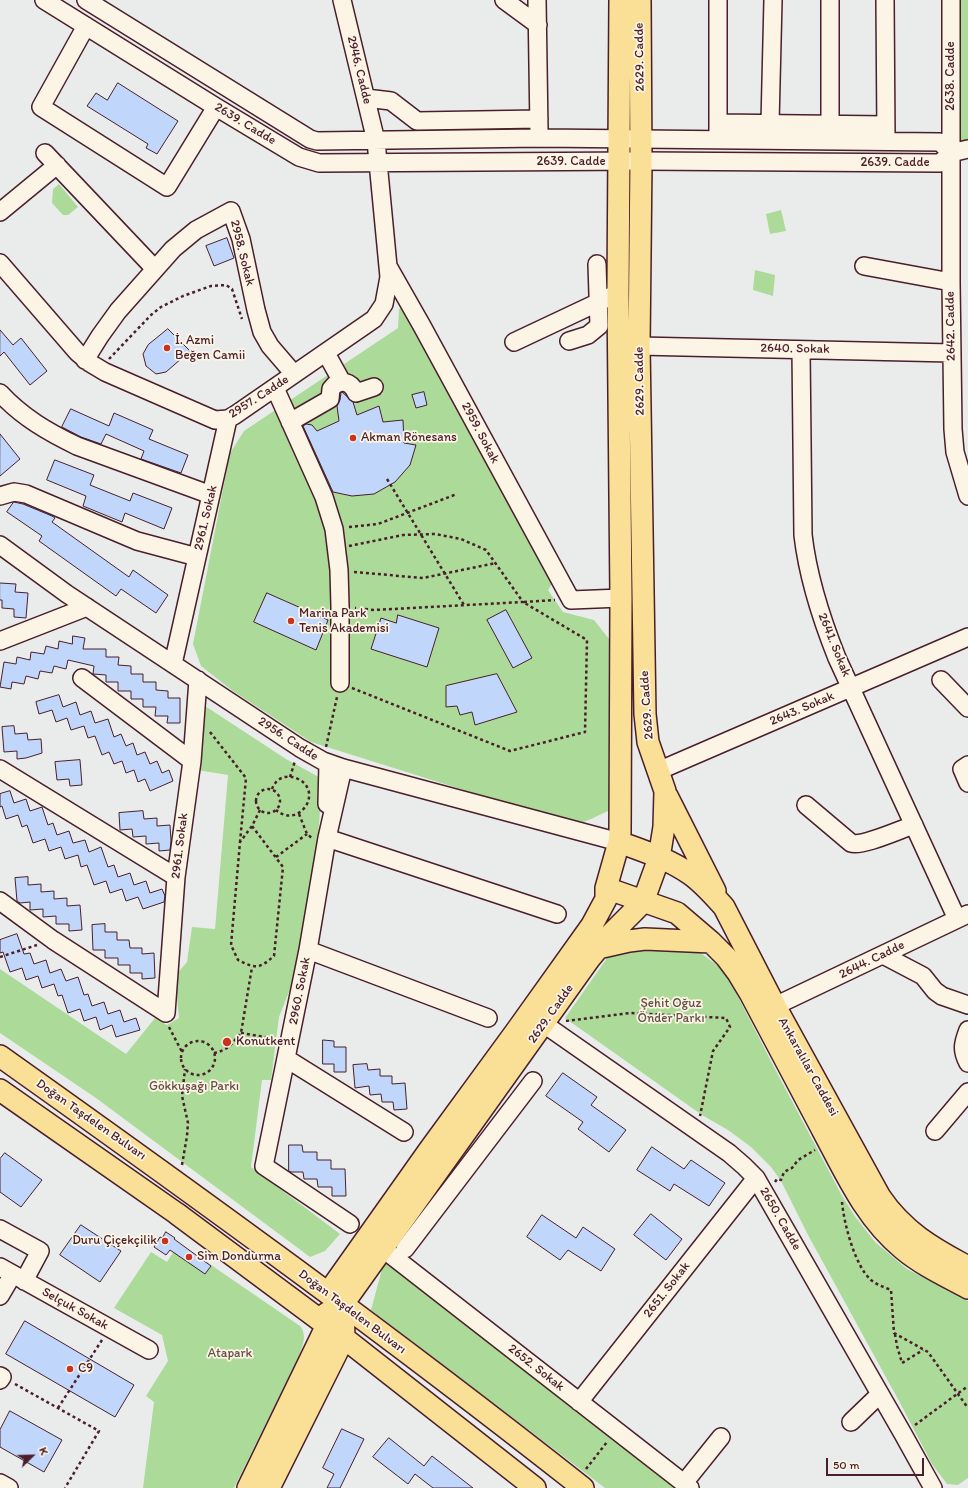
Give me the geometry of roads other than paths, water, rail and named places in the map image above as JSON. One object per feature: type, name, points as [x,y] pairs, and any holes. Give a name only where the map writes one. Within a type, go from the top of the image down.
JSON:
[{"type":"main road","name":"2629. Cadde","points":[[335,1299],[430,1149],[585,935],[606,899],[606,888],[619,842],[621,598],[618,161],[620,0]]},
{"type":"main road","name":"2629. Cadde","points":[[335,1299],[382,1248],[598,948],[643,902],[659,858],[664,827],[664,791],[648,742],[645,714],[639,346],[639,221],[641,161],[640,0]]},
{"type":"main road","points":[[664,791],[724,907]]},
{"type":"main road","name":"Ankaralılar Caddesi","points":[[619,842],[659,858],[689,874],[724,907],[775,1006],[889,1211],[905,1227],[922,1240],[940,1252],[968,1267]]},
{"type":"main road","name":"Ankaralılar Caddesi","points":[[606,888],[677,914],[711,942],[726,957],[750,993],[847,1176],[880,1226],[903,1249],[936,1271],[968,1288]]},
{"type":"main road","points":[[598,948],[645,939],[711,942]]},
{"type":"main road","name":"Doğan Taşdelen Bulvarı","points":[[0,1056],[178,1183],[335,1299],[580,1485]]},
{"type":"main road","name":"Doğan Taşdelen Bulvarı","points":[[0,1090],[176,1213],[327,1325],[526,1485]]},
{"type":"main road","points":[[248,1488],[327,1325],[335,1299]]},
{"type":"main road","points":[[269,1488],[344,1338],[335,1299]]},
{"type":"street","name":"2639. Cadde","points":[[44,0],[299,157],[326,163],[618,161],[940,163],[951,153],[940,142],[886,142],[718,131],[641,139],[540,138],[376,141],[325,141],[310,139],[86,0]]},
{"type":"street","name":"2946. Cadde","points":[[342,0],[376,141],[378,163]]},
{"type":"street","points":[[504,0],[538,25]]},
{"type":"street","points":[[537,0],[540,138]]},
{"type":"street","points":[[718,0],[718,131],[770,124],[886,125]]},
{"type":"street","points":[[770,124],[773,0]]},
{"type":"street","points":[[830,0],[830,124]]},
{"type":"street","points":[[885,0],[886,142]]},
{"type":"street","name":"2638. Cadde","points":[[951,0],[951,153]]},
{"type":"street","points":[[86,26],[41,107],[160,182],[167,186],[216,107]]},
{"type":"street","points":[[366,98],[391,101],[417,121],[539,119]]},
{"type":"street","points":[[951,153],[968,149]]},
{"type":"street","name":"2642. Cadde","points":[[951,153],[953,429],[955,452],[968,496]]},
{"type":"street","points":[[0,212],[51,159],[155,269]]},
{"type":"street","name":"2957. Cadde","points":[[0,263],[85,360],[99,369],[211,419],[228,419],[374,319],[384,304],[389,277],[378,163]]},
{"type":"street","name":"2958. Sokak","points":[[85,360],[105,328],[173,249],[196,230],[231,211],[245,258],[262,332],[270,346],[294,374]]},
{"type":"street","points":[[569,341],[588,335],[599,326],[598,264]]},
{"type":"street","points":[[864,266],[951,282]]},
{"type":"street","name":"2959. Sokak","points":[[388,268],[422,326],[571,600],[621,598]]},
{"type":"street","points":[[514,342],[618,293]]},
{"type":"street","name":"2640. Sokak","points":[[639,346],[952,353]]},
{"type":"street","name":"2641. Sokak","points":[[801,350],[803,519],[806,554],[812,585],[824,622],[850,688],[914,825],[963,917]]},
{"type":"street","points":[[326,353],[342,382]]},
{"type":"street","points":[[290,422],[330,399],[331,389],[333,386],[342,382],[351,384],[356,392],[374,387]]},
{"type":"street","points":[[275,388],[324,496],[334,529],[338,549],[339,570],[340,683]]},
{"type":"street","points":[[0,393],[9,403],[33,422],[77,446],[211,495]]},
{"type":"street","name":"2961. Sokak","points":[[173,664],[228,419]]},
{"type":"street","points":[[0,496],[14,492],[26,494],[137,541],[197,557]]},
{"type":"street","name":"2956. Cadde","points":[[0,545],[67,594],[300,748],[332,764],[619,842]]},
{"type":"street","points":[[48,622],[67,594]]},
{"type":"street","points":[[0,641],[87,607]]},
{"type":"street","name":"2643. Sokak","points":[[658,771],[968,637]]},
{"type":"street","points":[[82,678],[192,761]]},
{"type":"street","name":"2961. Sokak","points":[[0,901],[53,940],[166,1013],[176,878],[192,761],[198,680]]},
{"type":"street","points":[[941,680],[968,708]]},
{"type":"street","name":"2960. Sokak","points":[[332,764],[326,844],[308,950],[264,1166],[350,1224]]},
{"type":"street","points":[[968,765],[962,769],[968,783]]},
{"type":"street","points":[[0,769],[176,878]]},
{"type":"street","points":[[806,805],[854,845],[866,843],[914,825]]},
{"type":"street","points":[[326,844],[557,914]]},
{"type":"street","name":"2644. Cadde","points":[[775,1006],[963,917]]},
{"type":"street","points":[[308,950],[488,1018]]},
{"type":"street","points":[[883,955],[923,976],[942,996],[968,1005]]},
{"type":"street","name":"2650. Cadde","points":[[544,1024],[733,1156],[760,1184],[933,1488]]},
{"type":"street","points":[[968,1030],[963,1046],[964,1054],[968,1063]]},
{"type":"street","points":[[287,1059],[404,1132]]},
{"type":"street","points":[[405,1249],[533,1081]]},
{"type":"street","points":[[936,1131],[968,1092]]},
{"type":"street","points":[[460,1139],[478,1153]]},
{"type":"street","name":"2651. Sokak","points":[[580,1402],[760,1184]]},
{"type":"street","points":[[0,1229],[40,1251],[12,1274],[0,1296]]},
{"type":"street","name":"2652. Sokak","points":[[382,1248],[687,1486]]},
{"type":"street","name":"Selçuk Sokak","points":[[12,1274],[149,1350]]},
{"type":"street","points":[[851,1422],[880,1394]]},
{"type":"street","points":[[687,1486],[721,1437]]},
{"type":"street","points":[[0,1483],[9,1488]]},
{"type":"place","name":"İ. Azmi Beğen Camii","points":[[167,348]]},
{"type":"place","name":"Akman Rönesans","points":[[353,438]]},
{"type":"place","name":"Marina Park Tenis Akademisi","points":[[291,621]]},
{"type":"place","name":"Konutkent","points":[[227,1042]]},
{"type":"place","name":"Duru Çiçekçilik","points":[[165,1241]]},
{"type":"place","name":"Sim Dondurma","points":[[189,1257]]},
{"type":"place","name":"C9","points":[[70,1369]]},
{"type":"park label","name":"Şehit Oğuz Önder Parkı","points":[[671,1012]]},
{"type":"park label","name":"Gökkuşağı Parkı","points":[[194,1087]]},
{"type":"park label","name":"Atapark","points":[[230,1354]]}]
